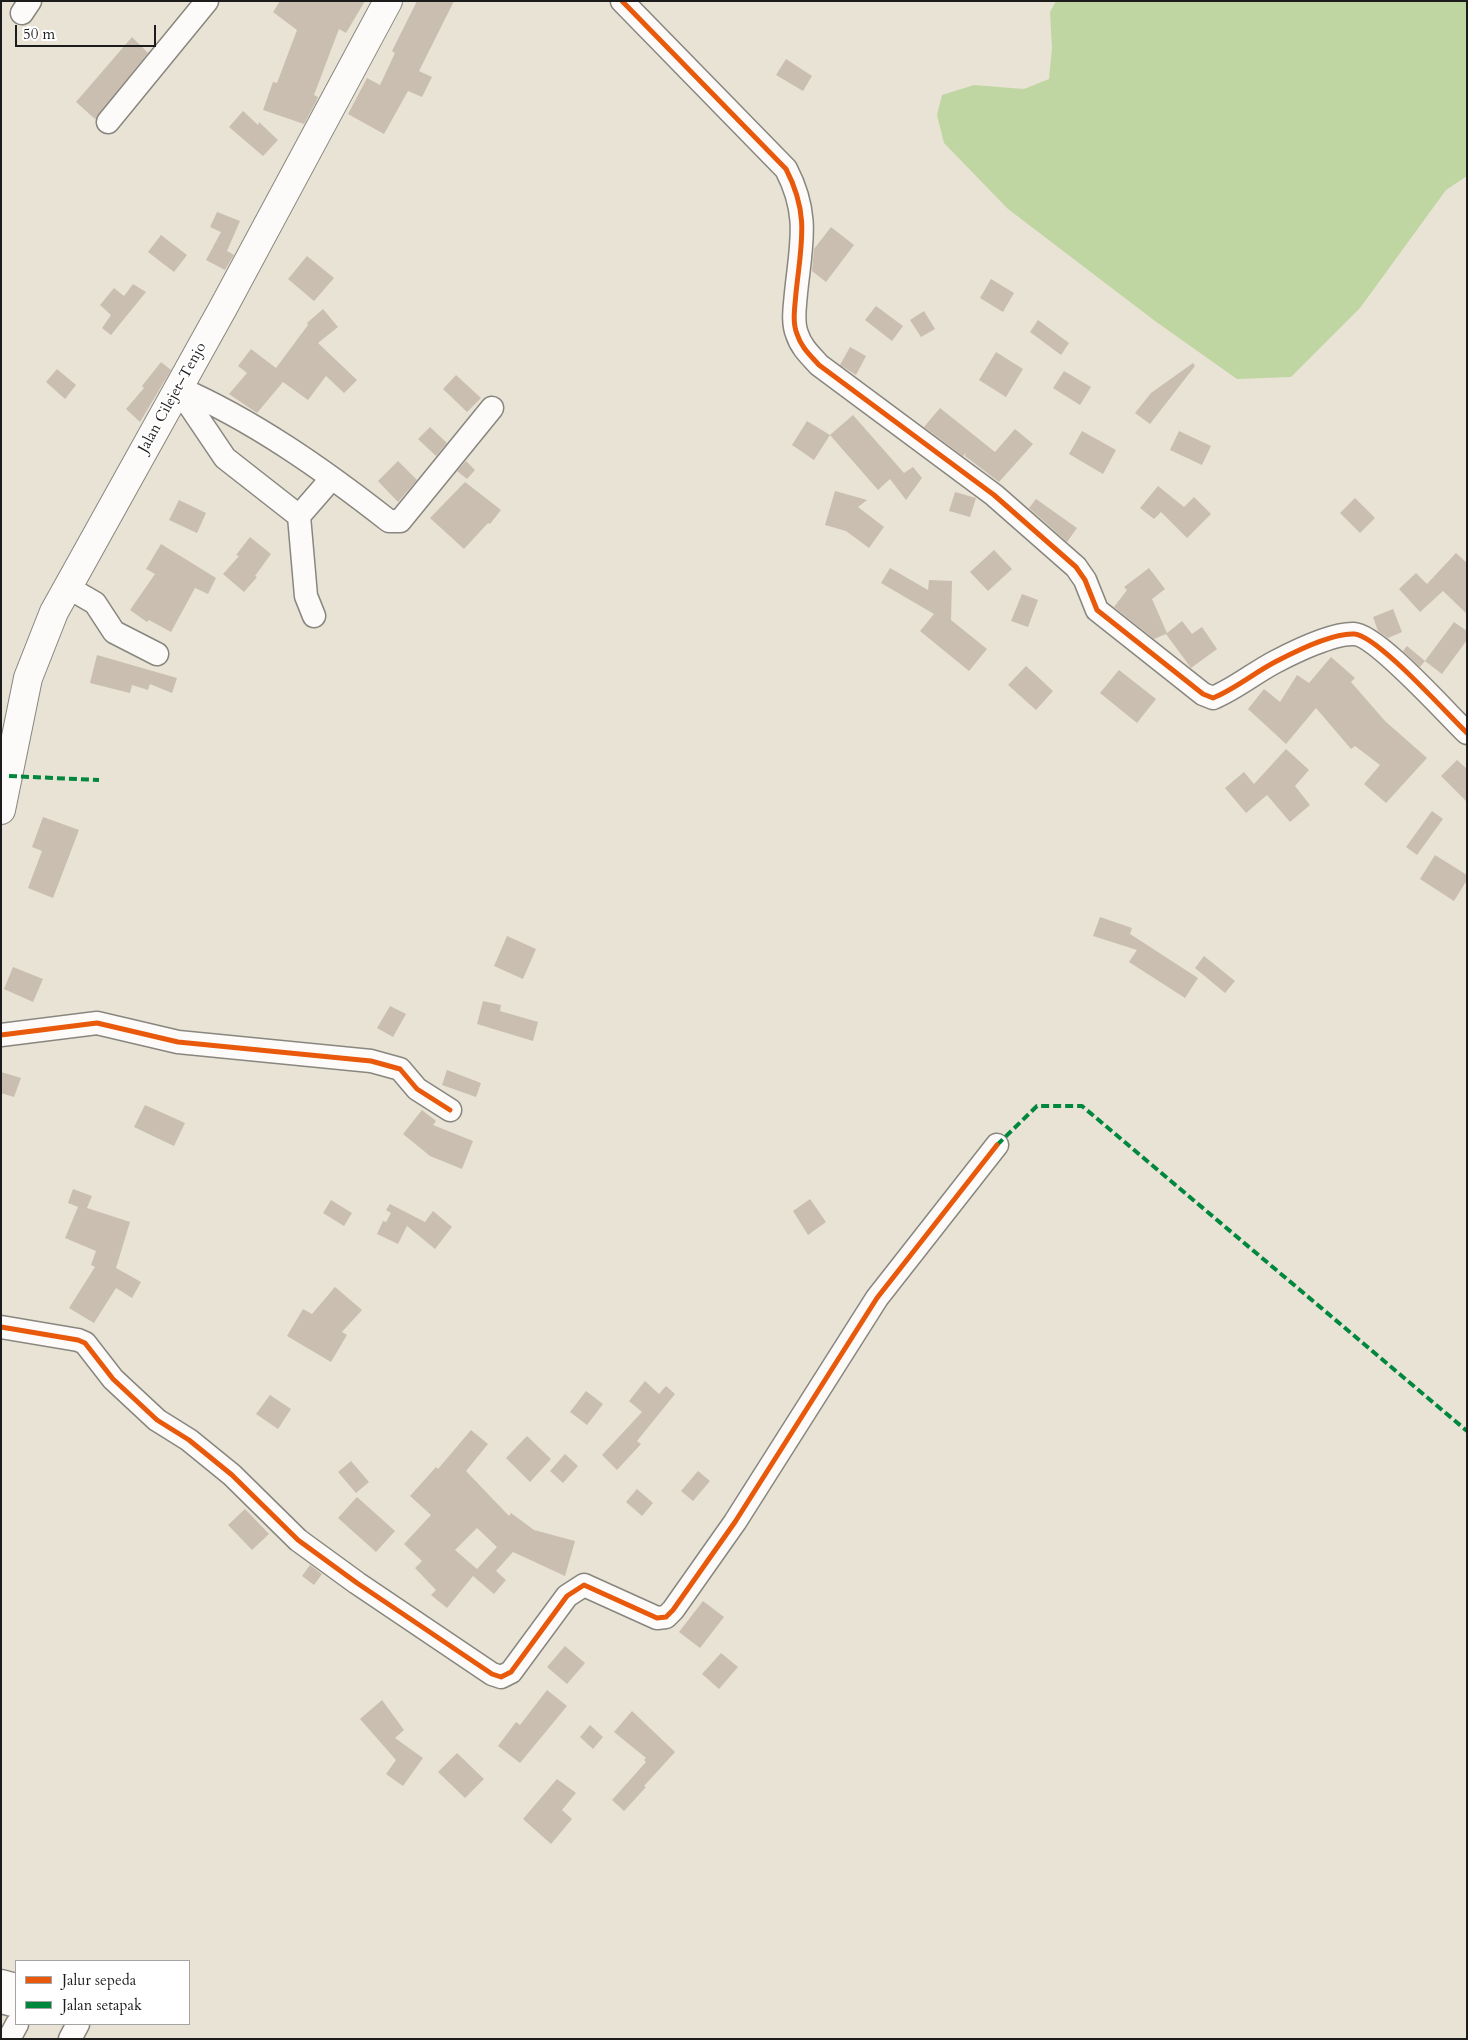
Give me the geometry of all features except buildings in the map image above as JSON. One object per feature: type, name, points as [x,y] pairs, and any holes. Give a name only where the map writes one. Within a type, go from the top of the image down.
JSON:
[{"type":"main road","name":"Jalan Cilejet–Tenjo","points":[[1,810],[28,678],[54,612],[69,588],[178,387],[383,3]]},
{"type":"street","points":[[108,122],[208,1]]},
{"type":"street","points":[[622,1],[786,169],[790,176],[801,202],[803,224],[794,314],[796,333],[803,347],[819,365],[994,495],[1076,567],[1085,580],[1092,602],[1107,620],[1203,694],[1213,698],[1226,693],[1286,656],[1344,634],[1356,634],[1376,643],[1467,733]]},
{"type":"street","points":[[178,387],[234,415],[332,478],[389,521],[400,521],[492,408]]},
{"type":"street","points":[[178,387],[225,458],[299,516]]},
{"type":"street","points":[[314,616],[306,596],[299,516],[332,478]]},
{"type":"street","points":[[69,588],[94,603],[114,632],[157,654]]},
{"type":"street","points":[[1,1035],[97,1023],[178,1042],[371,1061],[400,1069],[423,1094],[450,1110]]},
{"type":"street","points":[[1,1327],[78,1340],[85,1343],[113,1379],[157,1420],[189,1440],[232,1475],[298,1540],[492,1674],[501,1677],[511,1672],[567,1596],[584,1585],[657,1618],[666,1617],[673,1610],[735,1522],[877,1298],[997,1145]]},
{"type":"street","points":[[1,1982],[15,1985]]},
{"type":"street","points":[[1,2002],[15,2006]]},
{"type":"street","points":[[9,2039],[16,2025]]},
{"type":"street","points":[[70,2039],[88,2025]]},
{"type":"green space","points":[[1056,1],[1467,1],[1467,176],[1446,190],[1360,308],[1291,377],[1237,379],[1155,321],[1008,209],[944,143],[937,115],[942,95],[974,85],[1024,89],[1049,79],[1052,48],[1050,12]]},
{"type":"marked path","points":[[9,776],[99,780]]},
{"type":"marked path","points":[[997,1145],[1037,1106],[1082,1106],[1467,1431]]},
{"type":"cycle path","points":[[622,1],[786,169],[794,186],[801,216],[802,230],[794,319],[795,329],[806,351],[819,365],[994,495],[1076,567],[1085,580],[1097,610],[1203,694],[1213,698],[1303,648],[1335,637],[1354,634],[1365,638],[1379,647],[1395,661],[1467,733]]},
{"type":"cycle path","points":[[1,1035],[97,1023],[178,1042],[371,1061],[400,1069],[417,1089],[450,1110]]},
{"type":"cycle path","points":[[1,1327],[78,1340],[85,1343],[113,1379],[157,1420],[189,1440],[232,1475],[298,1540],[357,1583],[492,1674],[501,1677],[511,1672],[567,1596],[584,1585],[657,1618],[666,1617],[673,1610],[735,1522],[877,1298],[997,1145]]}]
